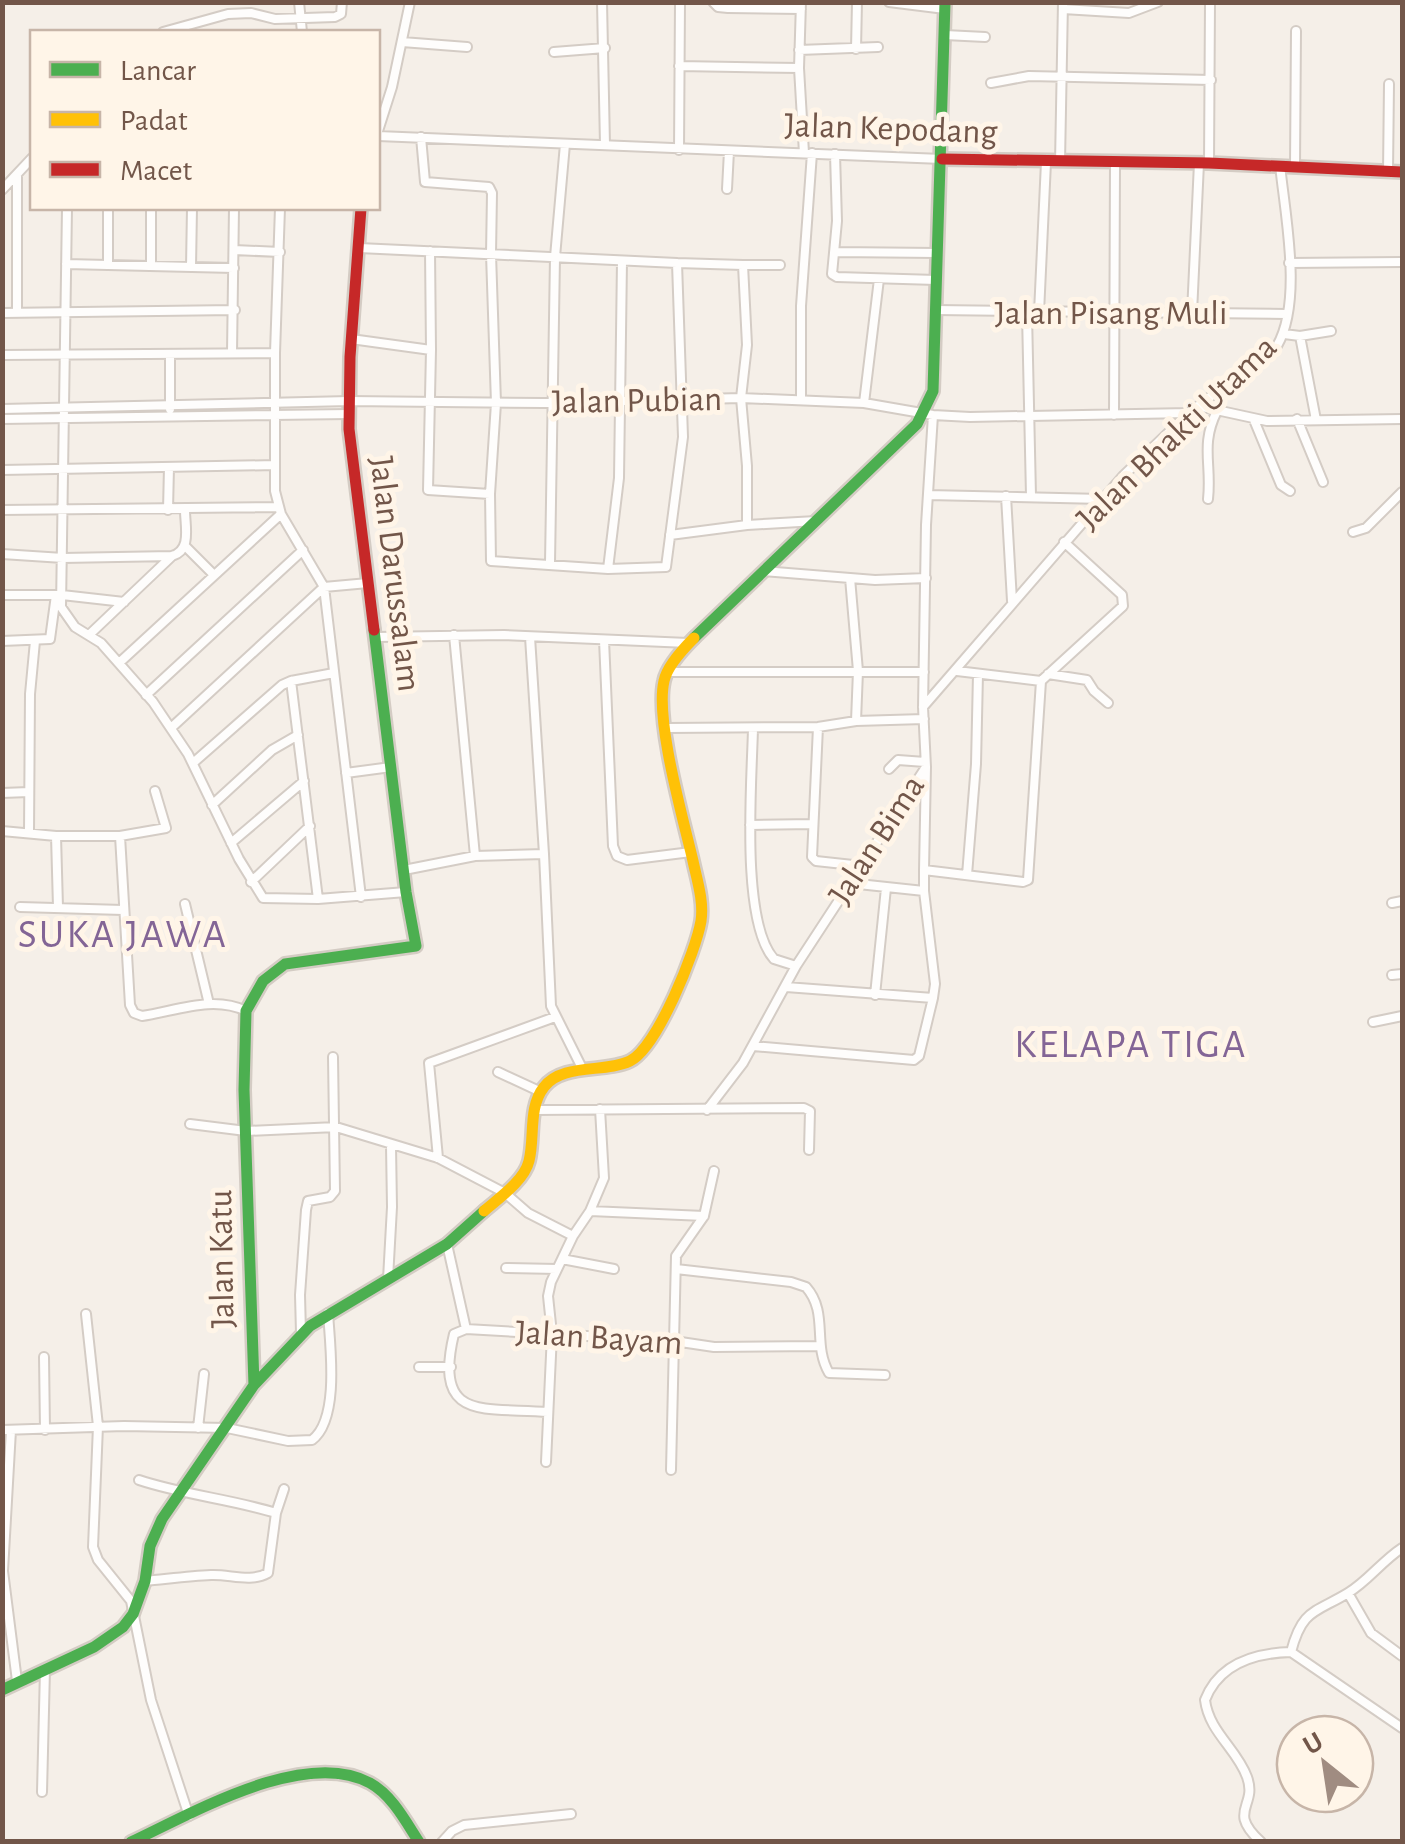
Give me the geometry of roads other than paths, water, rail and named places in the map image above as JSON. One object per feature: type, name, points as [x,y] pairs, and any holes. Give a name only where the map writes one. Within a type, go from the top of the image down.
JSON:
[{"type":"street","points":[[299,2],[302,30]]},
{"type":"street","points":[[170,30],[228,14],[251,13],[275,19],[339,16],[342,2]]},
{"type":"street","points":[[380,125],[410,2]]},
{"type":"street","points":[[602,2],[604,145]]},
{"type":"street","points":[[678,150],[680,2]]},
{"type":"street","points":[[713,2],[728,8],[801,6],[799,68],[808,153],[800,400]]},
{"type":"street","points":[[856,49],[857,2]]},
{"type":"street","points":[[2,1690],[109,1639],[133,1614],[145,1581],[150,1546],[162,1519],[254,1385],[301,1333],[328,1313],[447,1244],[505,1194],[528,1162],[539,1091],[553,1079],[630,1061],[649,1045],[698,937],[700,894],[666,728],[662,691],[667,672],[688,643],[928,414],[934,384],[945,6],[889,2]]},
{"type":"street","points":[[1039,314],[1062,76],[1063,6],[1129,13],[1158,2]]},
{"type":"street","points":[[1192,313],[1212,80],[1210,2]]},
{"type":"street","points":[[1295,166],[1296,31]]},
{"type":"street","points":[[944,35],[985,37]]},
{"type":"street","points":[[402,42],[467,48]]},
{"type":"street","points":[[554,52],[604,48]]},
{"type":"street","points":[[800,50],[878,48]]},
{"type":"street","points":[[679,66],[799,68]]},
{"type":"street","points":[[991,83],[1029,76],[1212,80]]},
{"type":"street","points":[[1388,172],[1389,84]]},
{"type":"street","name":"Jalan Kepodang","points":[[380,133],[728,152],[1280,165],[1402,172]]},
{"type":"street","points":[[422,137],[424,182],[489,187],[492,192],[496,404],[490,494],[491,560],[608,569],[663,568],[667,562],[680,476],[683,398],[677,264]]},
{"type":"street","points":[[550,564],[555,256],[565,144]]},
{"type":"street","points":[[728,152],[728,188]]},
{"type":"street","points":[[834,154],[832,272],[837,277],[936,280]]},
{"type":"street","points":[[2,190],[30,160]]},
{"type":"street","points":[[1114,415],[1115,163]]},
{"type":"street","name":"Jalan Bhakti Utama","points":[[923,707],[1103,498],[1189,413],[1266,357],[1284,334],[1289,263],[1280,165]]},
{"type":"street","points":[[17,175],[17,313]]},
{"type":"street","points":[[2,641],[50,639],[59,595],[67,210]]},
{"type":"street","points":[[108,210],[108,264]]},
{"type":"street","points":[[151,264],[152,210]]},
{"type":"street","points":[[191,267],[192,210]]},
{"type":"street","points":[[232,353],[234,210]]},
{"type":"street","points":[[280,210],[275,353],[275,466],[280,511],[324,588],[362,897]]},
{"type":"street","name":"Jalan Darussalam","points":[[246,1011],[263,981],[285,964],[416,946],[406,892],[349,407],[350,339],[362,210]]},
{"type":"street","points":[[359,248],[677,264],[780,265]]},
{"type":"street","points":[[234,250],[280,252]]},
{"type":"street","points":[[430,251],[429,492],[490,494]]},
{"type":"street","points":[[835,252],[937,254]]},
{"type":"street","points":[[608,569],[619,478],[622,261]]},
{"type":"street","points":[[1289,263],[1402,262]]},
{"type":"street","points":[[66,264],[234,268]]},
{"type":"street","points":[[742,265],[747,346],[740,398],[747,466],[747,525]]},
{"type":"street","points":[[864,403],[878,279]]},
{"type":"street","points":[[2,313],[235,310]]},
{"type":"street","name":"Jalan Pisang Muli","points":[[935,310],[1287,314]]},
{"type":"street","points":[[1027,314],[1031,496]]},
{"type":"street","points":[[1284,334],[1300,336],[1331,331]]},
{"type":"street","points":[[1300,336],[1316,420]]},
{"type":"street","points":[[350,339],[432,350]]},
{"type":"street","points":[[2,355],[275,353]]},
{"type":"street","points":[[169,416],[170,354]]},
{"type":"street","name":"Jalan Pubian","points":[[349,407],[432,401],[496,404],[740,398],[864,403],[928,414],[1189,413]]},
{"type":"street","points":[[2,409],[275,402],[349,407]]},
{"type":"street","points":[[1198,406],[1254,420],[1402,419]]},
{"type":"street","points":[[2,419],[275,415],[349,407]]},
{"type":"street","points":[[1208,498],[1207,430],[1217,411]]},
{"type":"street","name":"Jalan Bima","points":[[707,1110],[753,1046],[796,966],[925,765],[928,414]]},
{"type":"street","points":[[1298,419],[1322,482]]},
{"type":"street","points":[[1254,420],[1281,485],[1290,491]]},
{"type":"street","points":[[2,470],[275,466]]},
{"type":"street","points":[[168,510],[169,467]]},
{"type":"street","points":[[1353,532],[1366,528],[1402,492]]},
{"type":"street","points":[[928,496],[1103,498]]},
{"type":"street","points":[[1006,496],[1012,603]]},
{"type":"street","points":[[2,510],[280,511]]},
{"type":"street","points":[[2,554],[62,558],[172,556],[186,547],[185,510]]},
{"type":"street","points":[[119,663],[280,511]]},
{"type":"street","points":[[670,534],[816,521]]},
{"type":"street","points":[[924,870],[1028,880],[1044,677],[1125,601],[1064,542]]},
{"type":"street","points":[[186,547],[214,574]]},
{"type":"street","points":[[146,694],[302,550]]},
{"type":"street","points":[[90,634],[172,556]]},
{"type":"street","points":[[763,572],[926,578]]},
{"type":"street","points":[[850,578],[858,671],[856,721]]},
{"type":"street","points":[[170,728],[324,588],[368,584]]},
{"type":"street","points":[[2,595],[59,595],[124,602]]},
{"type":"street","points":[[59,595],[66,618],[90,634],[119,663],[170,728],[263,898],[318,899],[406,892]]},
{"type":"street","points":[[454,635],[475,856]]},
{"type":"street","points":[[376,636],[688,643]]},
{"type":"street","points":[[530,637],[551,1006],[583,1070]]},
{"type":"street","points":[[604,640],[613,846],[618,856],[627,860],[691,852]]},
{"type":"street","points":[[29,833],[30,694],[35,641]]},
{"type":"street","points":[[956,671],[1085,678],[1108,703]]},
{"type":"street","points":[[667,672],[924,672]]},
{"type":"street","points":[[192,763],[282,685],[334,674]]},
{"type":"street","points":[[967,875],[978,674]]},
{"type":"street","points":[[292,681],[318,899]]},
{"type":"street","points":[[666,728],[818,726],[924,719]]},
{"type":"street","points":[[818,726],[812,859],[862,866]]},
{"type":"street","points":[[753,728],[750,826],[760,934],[774,959],[796,966]]},
{"type":"street","points":[[212,805],[272,750],[298,735]]},
{"type":"street","points":[[753,1046],[914,1060],[919,1056],[934,984],[924,891],[925,765],[898,760],[888,769]]},
{"type":"street","points":[[346,773],[392,767]]},
{"type":"street","points":[[231,844],[304,781]]},
{"type":"street","points":[[2,830],[56,836],[120,836],[166,828],[155,790]]},
{"type":"street","points":[[2,793],[29,792]]},
{"type":"street","points":[[750,826],[813,824]]},
{"type":"street","points":[[251,882],[310,826]]},
{"type":"street","points":[[56,836],[58,907]]},
{"type":"street","points":[[120,836],[122,910],[130,1005],[134,1013],[142,1016],[209,1004],[234,1005],[246,1011]]},
{"type":"street","points":[[404,870],[475,856],[544,854]]},
{"type":"street","points":[[849,883],[924,891]]},
{"type":"street","points":[[875,995],[886,888]]},
{"type":"street","points":[[185,904],[209,1004]]},
{"type":"street","points":[[20,908],[122,910]]},
{"type":"street","points":[[1392,975],[1402,974]]},
{"type":"street","points":[[786,987],[933,998]]},
{"type":"street","name":"Jalan Katu","points":[[246,1011],[243,1040],[254,1385]]},
{"type":"street","points":[[438,1158],[428,1063],[555,1016]]},
{"type":"street","points":[[1372,1022],[1402,1016]]},
{"type":"street","points":[[301,1333],[308,1201],[330,1197],[335,1192],[334,1057]]},
{"type":"street","points":[[498,1072],[539,1091]]},
{"type":"street","points":[[534,1110],[804,1108],[810,1111],[809,1150]]},
{"type":"street","points":[[546,1462],[552,1334],[548,1296],[556,1270],[604,1178],[600,1109]]},
{"type":"street","points":[[190,1124],[246,1132],[336,1127],[438,1158],[573,1236]]},
{"type":"street","points":[[388,1279],[390,1146]]},
{"type":"street","points":[[671,1470],[676,1269],[680,1248],[704,1216],[714,1171]]},
{"type":"street","points":[[590,1211],[704,1216]]},
{"type":"street","name":"Jalan Bayam","points":[[447,1244],[466,1329],[764,1349],[819,1346]]},
{"type":"street","points":[[562,1258],[614,1269]]},
{"type":"street","points":[[506,1268],[556,1270]]},
{"type":"street","points":[[676,1269],[806,1287],[816,1298],[821,1313],[819,1346],[829,1373],[885,1375]]},
{"type":"street","points":[[18,1681],[2,1571],[7,1430],[98,1426],[226,1428],[301,1443],[318,1436],[326,1423],[330,1398],[328,1313]]},
{"type":"street","points":[[86,1314],[98,1426],[93,1547],[98,1560],[131,1602],[151,1700],[189,1816]]},
{"type":"street","points":[[466,1329],[454,1334],[452,1391],[465,1404],[548,1412]]},
{"type":"street","points":[[44,1357],[46,1430]]},
{"type":"street","points":[[419,1367],[451,1367]]},
{"type":"street","points":[[198,1428],[204,1374]]},
{"type":"street","points":[[139,1480],[180,1493],[276,1513]]},
{"type":"street","points":[[145,1581],[216,1575],[259,1578],[268,1573],[276,1513],[284,1489]]},
{"type":"street","points":[[1291,1652],[1305,1619],[1348,1593],[1402,1548]]},
{"type":"street","points":[[1348,1593],[1371,1633],[1402,1656]]},
{"type":"street","points":[[1261,1842],[1243,1817],[1248,1789],[1246,1774],[1210,1718],[1205,1700],[1222,1672],[1266,1652],[1291,1652],[1402,1728]]},
{"type":"street","points":[[42,1792],[45,1668]]},
{"type":"street","points":[[131,1842],[285,1779],[314,1773],[355,1776],[380,1791],[419,1842]]},
{"type":"street","points":[[442,1842],[464,1824],[570,1814]]},
{"type":"district","name":"SUKA JAWA","points":[[123,935]]},
{"type":"district","name":"KELAPA TIGA","points":[[1131,1045]]}]
